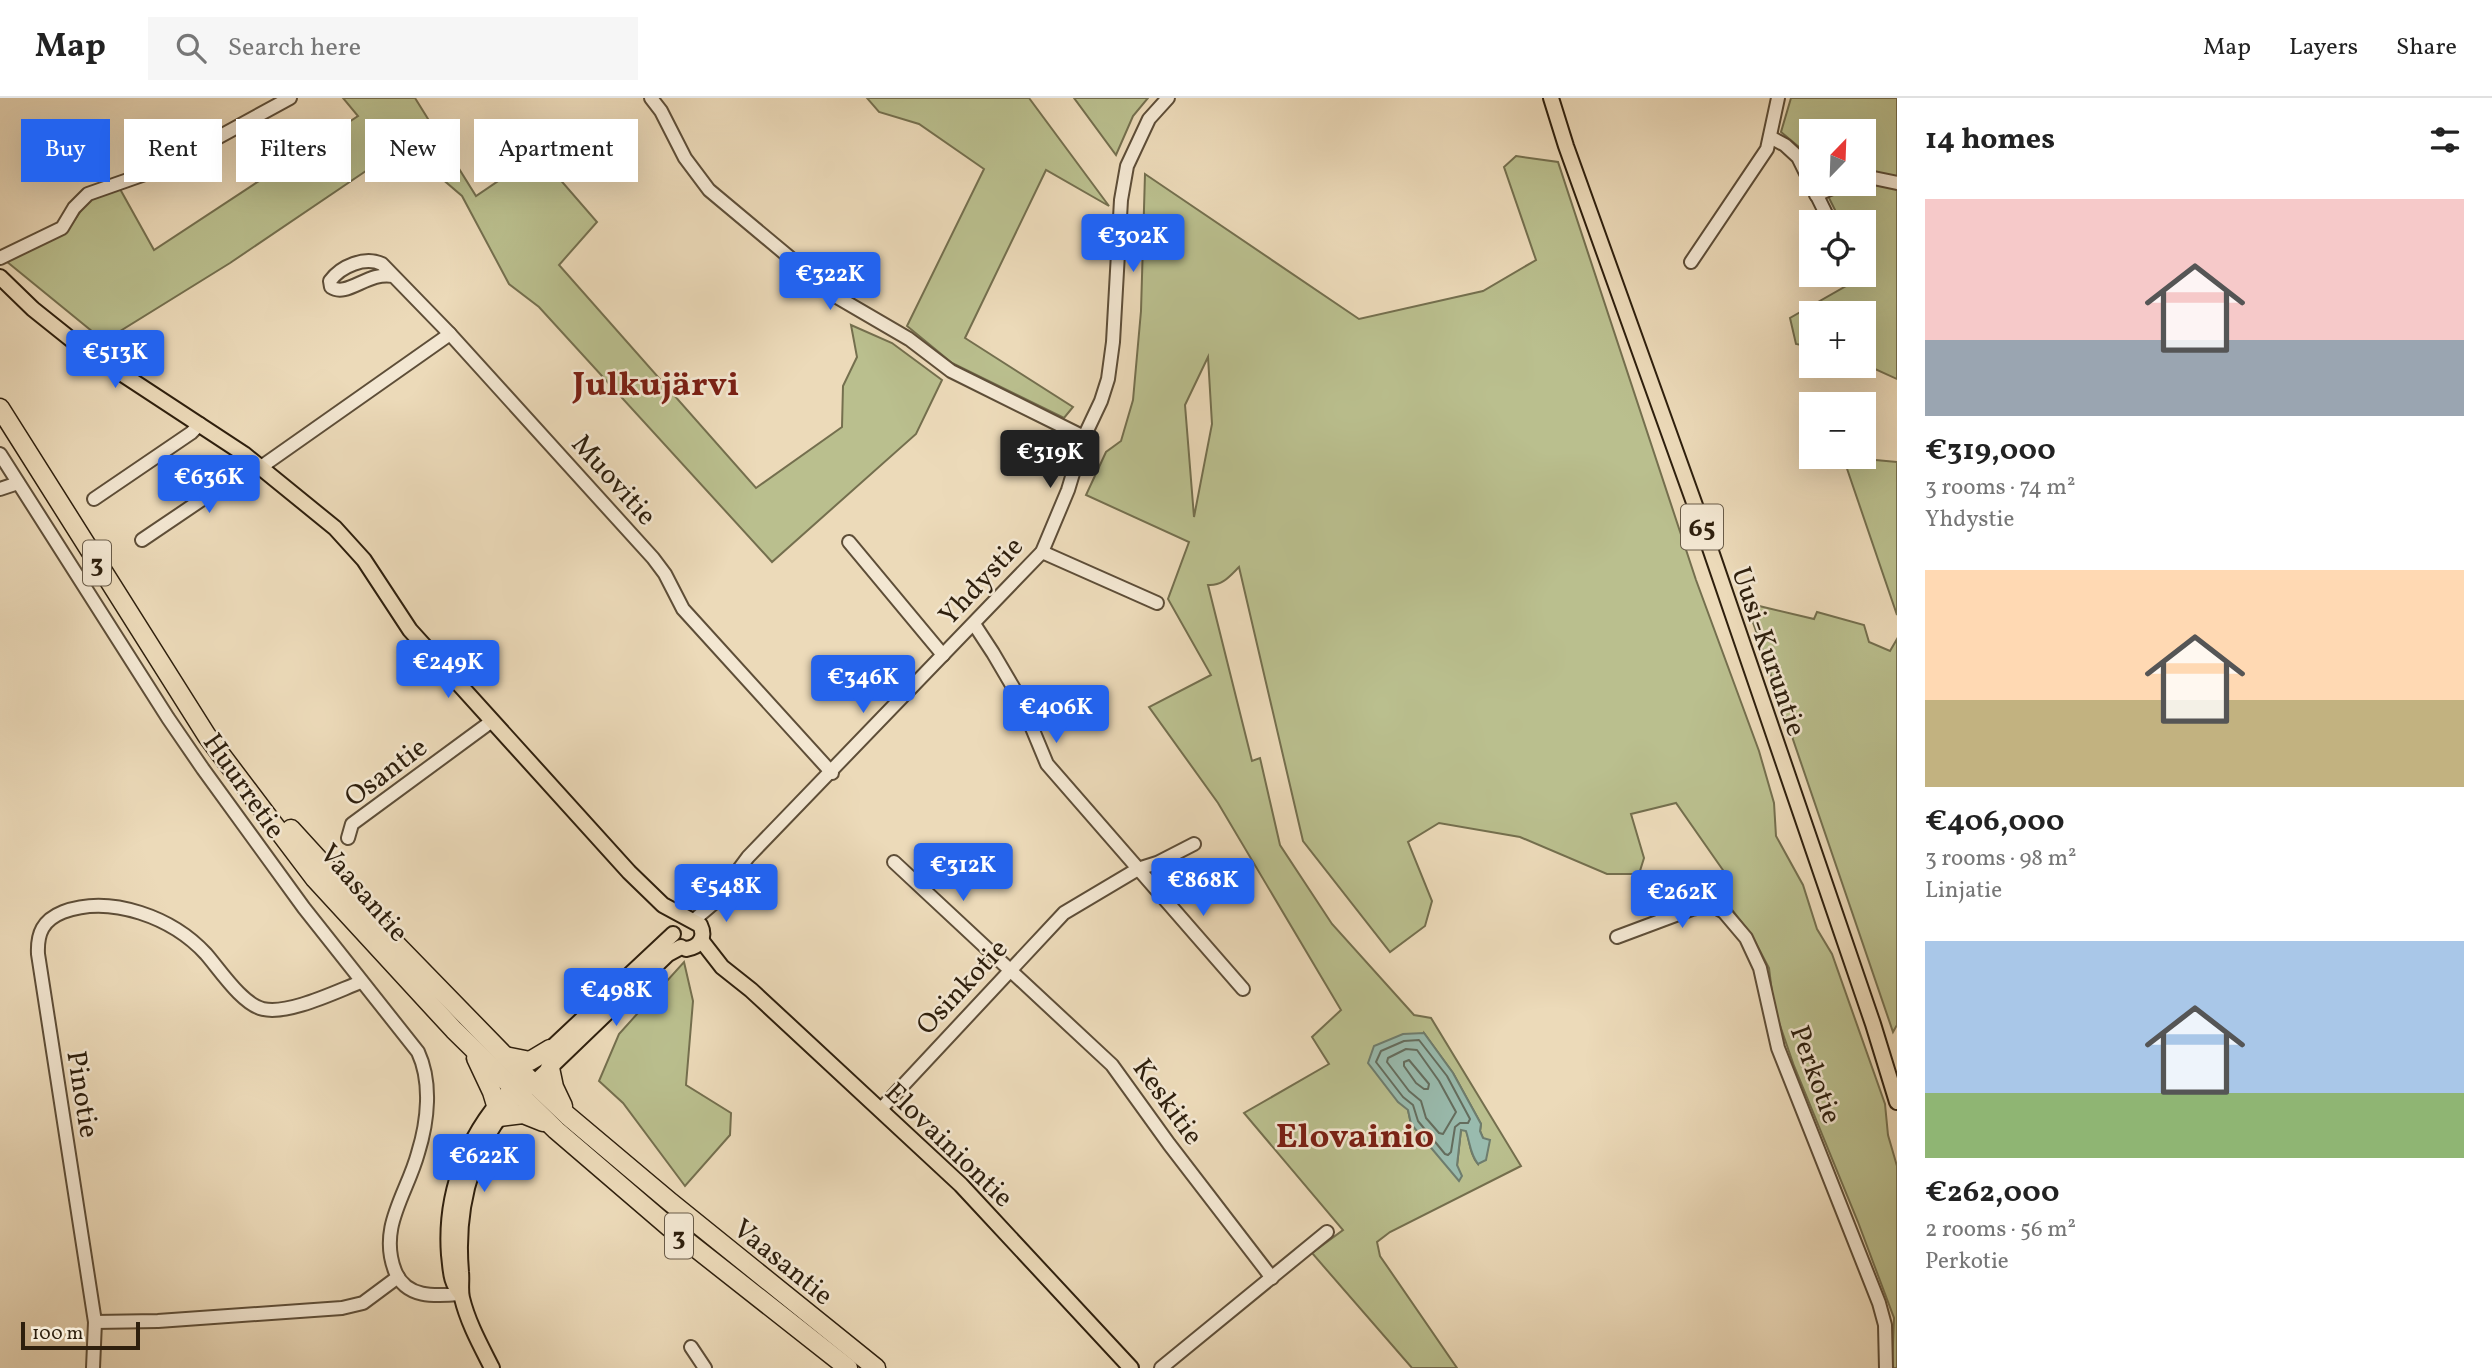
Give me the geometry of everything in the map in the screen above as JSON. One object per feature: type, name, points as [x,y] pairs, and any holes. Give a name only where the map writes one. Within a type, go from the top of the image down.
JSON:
[{"type":"highway","name":"Vaasantie","points":[[0,408],[226,763],[315,879],[469,1045],[523,1085],[669,1227],[848,1368]]},
{"type":"highway","name":"Vaasantie","points":[[196,717],[312,854],[505,1056],[523,1085]]},
{"type":"highway","points":[[469,1045],[498,1111],[562,1123],[550,1068]]},
{"type":"highway","points":[[505,1056],[530,1061],[550,1049]]},
{"type":"highway","name":"Vaasantie","points":[[562,1123],[669,1201],[876,1368]]},
{"type":"main road","name":"Uusi-Kuruntie","points":[[1551,98],[1701,522],[1873,1024],[1897,1102]]},
{"type":"main road","points":[[0,277],[33,309],[78,345],[258,464],[349,542],[410,630],[629,872],[663,905],[700,925],[702,938],[696,946],[668,954],[550,1068],[523,1085]]},
{"type":"main road","points":[[663,905],[675,942],[684,948]]},
{"type":"main road","points":[[492,1368],[467,1315],[461,1294],[459,1248],[461,1214],[472,1171],[487,1135],[498,1111],[523,1085],[550,1049],[679,922],[691,920]]},
{"type":"main road","name":"Elovainiontie","points":[[702,938],[722,967]]},
{"type":"main road","name":"Elovainiontie","points":[[684,948],[722,967],[751,990],[880,1110],[988,1213],[1130,1368]]},
{"type":"street","points":[[0,258],[62,228],[80,200],[88,194],[162,168],[290,98]]},
{"type":"street","points":[[651,98],[661,111],[685,158],[709,190],[837,297],[909,339],[951,371],[1084,437]]},
{"type":"street","name":"Yhdystie","points":[[702,938],[715,902],[748,857],[1042,552],[1068,490],[1084,437],[1108,379],[1113,342],[1121,200],[1126,166],[1149,119],[1168,98]]},
{"type":"street","points":[[1691,262],[1767,149],[1778,98]]},
{"type":"street","points":[[1770,137],[1785,145],[1799,159]]},
{"type":"street","points":[[1876,179],[1897,183]]},
{"type":"street","name":"Muovitie","points":[[393,276],[450,334],[653,558],[665,574],[683,609],[832,772]]},
{"type":"street","points":[[142,540],[450,334]]},
{"type":"street","points":[[94,499],[191,433],[200,424]]},
{"type":"street","name":"Huurretie","points":[[0,454],[175,729],[263,854],[418,1052],[427,1083],[425,1118],[419,1152],[401,1195],[389,1239],[388,1252],[397,1277]]},
{"type":"street","points":[[0,489],[18,483]]},
{"type":"street","points":[[849,542],[943,655]]},
{"type":"street","points":[[1042,552],[1157,603]]},
{"type":"street","points":[[974,624],[1020,699],[1047,764],[1243,989]]},
{"type":"street","name":"Osantie","points":[[348,838],[352,824],[492,721]]},
{"type":"street","name":"Osinkotie","points":[[880,1110],[1064,913],[1138,869],[1157,863],[1194,844]]},
{"type":"street","name":"Keskitie","points":[[894,862],[1112,1065],[1272,1278]]},
{"type":"street","name":"Yhdystie","points":[[691,920],[715,902]]},
{"type":"street","name":"Perkotie","points":[[1617,937],[1707,906],[1724,912],[1746,938],[1760,968],[1778,1048],[1879,1303],[1885,1325],[1886,1368]]},
{"type":"street","name":"Pinotie","points":[[95,1322],[38,954],[37,940],[42,927],[54,916],[83,908],[115,908],[151,917],[191,939],[238,991],[263,1009],[297,1005],[361,982]]},
{"type":"street","points":[[1161,1368],[1327,1232]]},
{"type":"street","points":[[93,1368],[95,1322],[158,1321],[342,1308],[363,1303],[397,1277],[413,1292],[425,1295],[461,1294]]},
{"type":"street","points":[[691,1347],[705,1368]]},
{"type":"green space","points":[[343,98],[415,98],[428,119],[365,119],[365,172],[351,181],[351,121],[358,116]]},
{"type":"green space","points":[[867,98],[1029,98],[1109,206],[1046,170],[965,338],[1073,407],[1064,418],[952,363],[907,326],[984,169],[919,124],[879,112]]},
{"type":"green space","points":[[1074,98],[1148,98],[1133,116],[1116,155]]},
{"type":"green space","points":[[1791,98],[1897,98],[1897,379],[1876,369],[1876,301],[1820,301],[1844,287],[1876,287],[1876,210],[1835,210],[1828,196],[1876,196],[1876,119],[1799,119],[1799,147],[1781,132]]},
{"type":"green space","points":[[1516,156],[1558,162],[1696,580],[1759,751],[1774,803],[1776,836],[1803,885],[1817,929],[1832,954],[1885,1104],[1888,1135],[1897,1166],[1897,1368],[1892,1368],[1894,1318],[1794,1066],[1774,1008],[1769,968],[1751,934],[1726,902],[1725,873],[1676,803],[1631,814],[1644,858],[1639,874],[1607,874],[1520,837],[1439,823],[1408,842],[1432,901],[1425,926],[1390,952],[1303,841],[1239,567],[1221,582],[1208,585],[1252,761],[1260,758],[1280,845],[1332,924],[1414,1015],[1431,1018],[1521,1166],[1390,1232],[1377,1242],[1380,1256],[1457,1368],[1412,1368],[1312,1253],[1343,1230],[1244,1113],[1329,1064],[1312,1037],[1341,1010],[1218,803],[1149,707],[1211,675],[1168,599],[1189,542],[1086,495],[1106,452],[1121,441],[1133,400],[1141,311],[1145,174],[1359,319],[1483,291],[1536,260],[1504,167]],"holes":[[[1208,357],[1212,424],[1194,517],[1185,405]],[[1424,1033],[1453,1073],[1481,1124],[1483,1138],[1478,1164],[1466,1130],[1461,1130],[1457,1166],[1411,1124],[1408,1110]]]},
{"type":"green space","points":[[460,170],[476,196],[497,182],[562,182],[597,222],[559,265],[756,488],[842,427],[843,386],[857,357],[851,325],[892,343],[942,380],[916,434],[772,562],[539,307],[509,284],[462,196],[446,182],[460,182]]},
{"type":"green space","points":[[258,182],[350,182],[230,263],[104,341],[6,261],[66,233],[88,200],[120,189],[154,250]]},
{"type":"green space","points":[[1799,313],[1799,345],[1796,344],[1790,318]]},
{"type":"green space","points":[[1876,460],[1897,462],[1897,615],[1847,469],[1876,469]]},
{"type":"green space","points":[[1745,599],[1751,604],[1814,619],[1817,612],[1864,625],[1869,642],[1890,651],[1897,639],[1897,1025],[1893,1032]]},
{"type":"green space","points":[[684,962],[693,1001],[686,1085],[731,1113],[730,1135],[685,1186],[623,1103],[599,1081],[619,1034]]},
{"type":"water","points":[[1424,1033],[1453,1073],[1481,1124],[1483,1138],[1490,1140],[1486,1160],[1478,1164],[1466,1131],[1461,1130],[1457,1165],[1462,1176],[1459,1181],[1411,1124],[1408,1110],[1398,1102],[1368,1063],[1374,1046],[1403,1034]]},
{"type":"district","name":"Julkujärvi","points":[[656,383]]},
{"type":"district","name":"Elovainio","points":[[1355,1135]]}]
